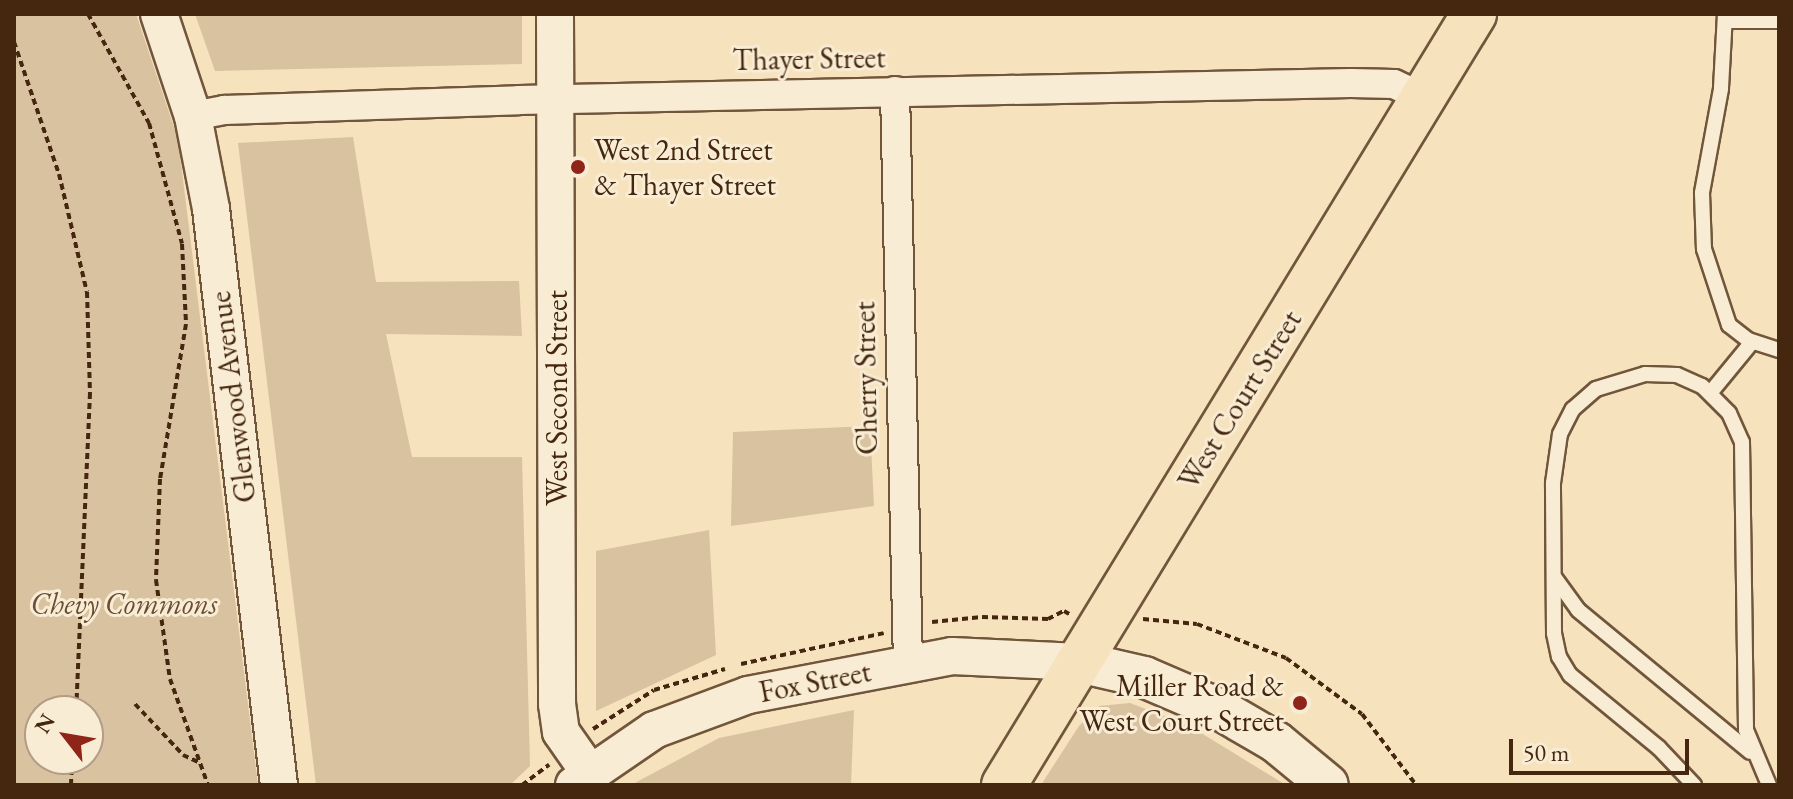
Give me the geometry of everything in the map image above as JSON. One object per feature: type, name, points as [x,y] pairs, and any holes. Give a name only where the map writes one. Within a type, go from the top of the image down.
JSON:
[{"type":"main road","name":"West Court Street","points":[[1004,785],[1474,14]]},
{"type":"main road","points":[[1079,662],[1136,674],[1206,703],[1276,742],[1328,785]]},
{"type":"street","name":"Glenwood Avenue","points":[[159,14],[193,116],[211,209],[279,785]]},
{"type":"street","name":"West Second Street","points":[[555,14],[558,720],[570,775]]},
{"type":"street","name":"Thayer Street","points":[[193,116],[232,110],[556,99],[1376,83],[1401,86],[1424,98]]},
{"type":"street","name":"Cherry Street","points":[[895,91],[908,663]]},
{"type":"street","name":"Fox Street","points":[[570,775],[654,730],[709,706],[908,663],[973,654],[1079,662]]},
{"type":"lane","points":[[1779,21],[1725,17],[1721,89],[1702,184],[1702,229],[1708,268],[1726,319],[1752,342],[1779,350]]},
{"type":"lane","points":[[1711,392],[1752,342]]},
{"type":"lane","points":[[1694,785],[1659,748],[1564,666],[1554,633],[1555,455],[1564,424],[1580,401],[1606,383],[1645,374],[1677,375],[1711,392],[1734,422],[1743,452],[1745,710],[1753,756]]},
{"type":"lane","points":[[1553,569],[1560,590],[1578,610],[1711,715],[1753,756],[1769,785]]},
{"type":"path","points":[[88,14],[153,131],[182,244],[186,324],[160,479],[156,580],[170,679],[208,785]]},
{"type":"path","points":[[14,42],[59,174],[89,317],[77,695]]},
{"type":"path","points":[[925,624],[1067,615]]},
{"type":"path","points":[[1156,620],[1204,626],[1286,658],[1362,714],[1416,785]]},
{"type":"path","points":[[135,704],[183,755],[198,762]]},
{"type":"path","points":[[522,785],[570,775]]},
{"type":"green space","name":"Chevy Commons","points":[[14,14],[136,14],[178,139],[258,785],[14,785]]},
{"type":"green space","points":[[195,14],[522,14],[522,64],[215,71]]},
{"type":"green space","points":[[353,137],[376,282],[519,281],[522,336],[386,334],[412,457],[522,457],[530,766],[510,785],[316,785],[238,143]]},
{"type":"green space","points":[[870,426],[874,506],[731,526],[733,432]]},
{"type":"green space","points":[[709,530],[716,655],[596,711],[596,551]]},
{"type":"green space","points":[[1130,703],[1188,725],[1286,785],[1041,785],[1079,726],[1099,706]]},
{"type":"green space","points":[[854,710],[851,785],[631,785],[719,738]]},
{"type":"place","name":"West 2nd Street & Thayer Street","points":[[578,167]]},
{"type":"place","name":"Miller Road & West Court Street","points":[[1300,703]]}]
